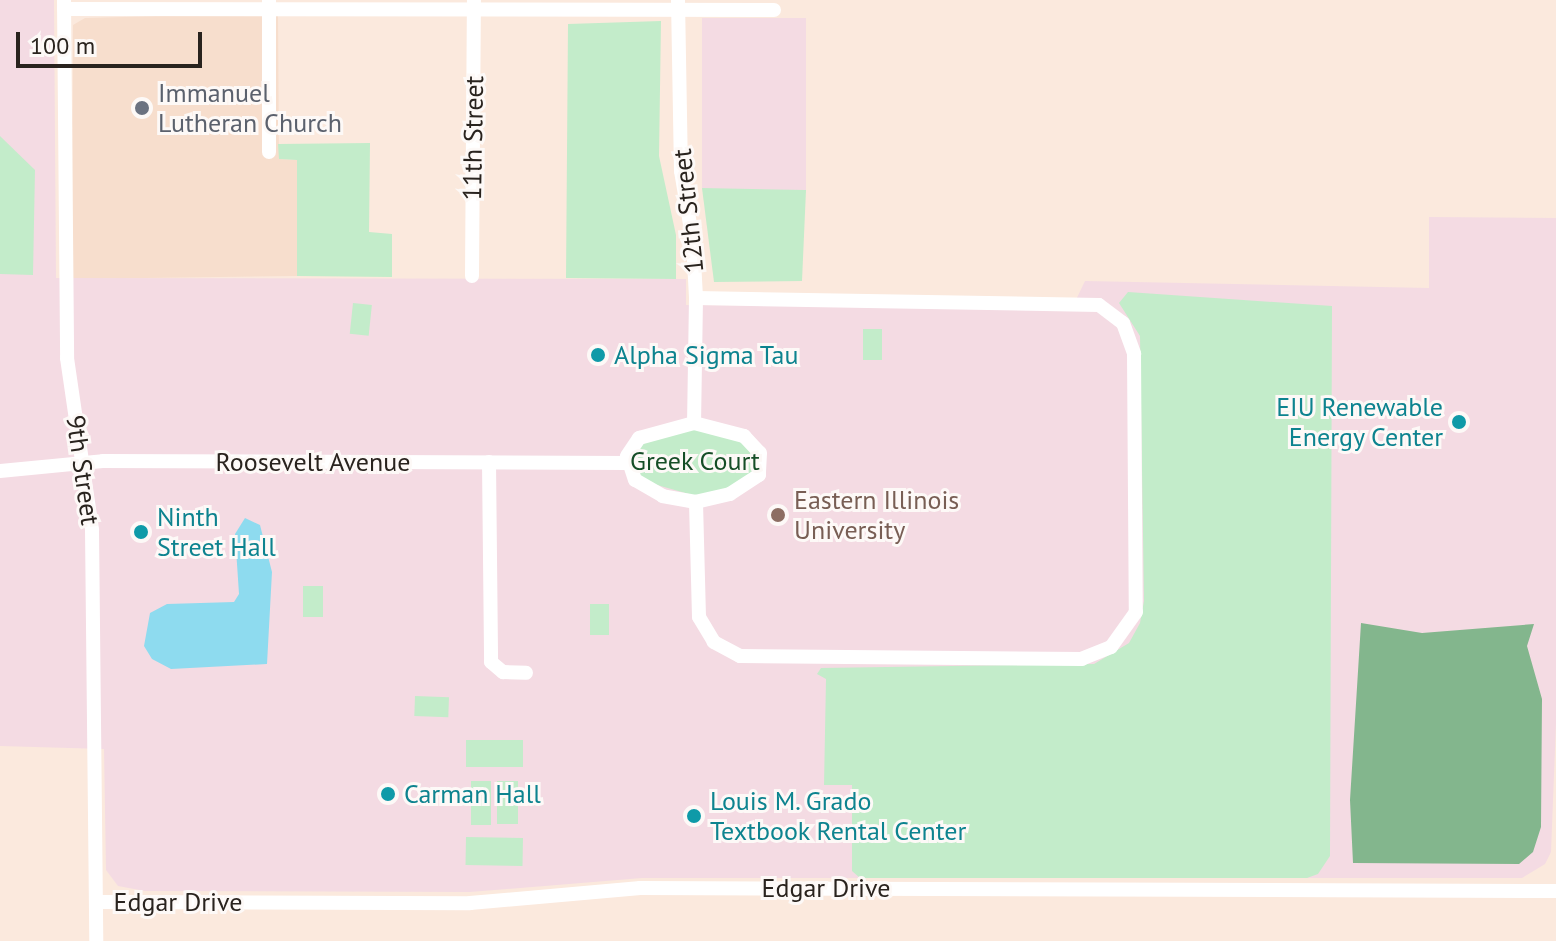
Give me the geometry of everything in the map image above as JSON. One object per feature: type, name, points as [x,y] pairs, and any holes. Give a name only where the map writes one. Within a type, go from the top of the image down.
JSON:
[{"type":"street","points":[[64,4],[678,5],[774,10]]},
{"type":"street","name":"9th Street","points":[[64,4],[65,336],[92,530],[96,941]]},
{"type":"street","points":[[269,4],[269,152]]},
{"type":"street","name":"12th Street","points":[[678,5],[681,171],[693,242],[696,298],[694,423]]},
{"type":"street","name":"11th Street","points":[[472,276],[474,6]]},
{"type":"street","points":[[696,298],[1099,305],[1123,323],[1134,354],[1136,612],[1111,647],[1082,659],[740,656],[714,642],[699,617],[696,502]]},
{"type":"street","points":[[694,423],[744,436],[762,463],[759,475],[742,489],[696,502],[648,491],[635,480],[627,463],[639,438],[675,424],[694,423]]},
{"type":"street","name":"Roosevelt Avenue","points":[[0,471],[84,462],[627,463]]},
{"type":"street","points":[[489,462],[491,662],[503,672],[526,673]]},
{"type":"street","name":"Edgar Drive","points":[[96,902],[481,903],[640,888],[1556,891]]},
{"type":"shaded area","name":"Eastern Illinois University","points":[[0,0],[54,0],[56,278],[686,279],[686,305],[1072,308],[1085,281],[1429,288],[1429,217],[1556,218],[1556,723],[1551,852],[1545,864],[1522,878],[642,878],[470,892],[145,891],[118,886],[106,870],[104,749],[0,746]]},
{"type":"shaded area","points":[[278,13],[279,159],[297,160],[297,276],[72,279],[73,25],[85,18]]},
{"type":"shaded area","points":[[702,18],[806,18],[806,190],[702,190]]},
{"type":"green space","points":[[661,21],[659,156],[676,235],[676,279],[566,278],[568,24]]},
{"type":"green space","points":[[0,136],[35,170],[33,275],[0,274]]},
{"type":"green space","points":[[370,143],[369,232],[392,234],[392,277],[297,276],[297,160],[279,159],[278,144]]},
{"type":"green space","points":[[702,188],[806,190],[802,281],[714,282]]},
{"type":"green space","points":[[1128,292],[1332,306],[1330,856],[1318,874],[1307,878],[860,878],[852,871],[852,785],[824,785],[826,679],[817,674],[821,668],[1094,664],[1129,643],[1140,623],[1144,601],[1140,336],[1119,303]]},
{"type":"green space","points":[[353,303],[372,305],[369,336],[350,334]]},
{"type":"green space","points":[[863,329],[882,329],[882,360],[863,360]]},
{"type":"green space","name":"Greek Court","points":[[693,427],[734,436],[755,452],[756,468],[734,487],[696,496],[643,481],[632,459],[640,444]]},
{"type":"green space","points":[[303,586],[323,586],[323,617],[303,617]]},
{"type":"green space","points":[[590,604],[609,604],[609,635],[590,635]]},
{"type":"green space","points":[[1361,623],[1422,633],[1534,624],[1527,646],[1542,699],[1541,827],[1533,852],[1519,864],[1353,863],[1350,800]]},
{"type":"green space","points":[[415,696],[449,697],[448,717],[414,716]]},
{"type":"green space","points":[[466,740],[523,740],[523,767],[466,767]]},
{"type":"green space","points":[[471,781],[491,781],[491,825],[471,825]]},
{"type":"green space","points":[[497,781],[518,781],[518,824],[497,824]]},
{"type":"green space","points":[[466,837],[523,838],[523,866],[466,865]]},
{"type":"water","points":[[245,518],[260,525],[272,572],[267,664],[171,669],[152,659],[144,646],[150,613],[167,604],[234,602],[239,594],[235,534]]},
{"type":"place","name":"Immanuel Lutheran Church","points":[[142,108]]},
{"type":"place","name":"Alpha Sigma Tau","points":[[598,355]]},
{"type":"place","name":"EIU Renewable Energy Center","points":[[1459,422]]},
{"type":"place","name":"Eastern Illinois University","points":[[778,515]]},
{"type":"place","name":"Ninth Street Hall","points":[[141,532]]},
{"type":"place","name":"Carman Hall","points":[[388,794]]},
{"type":"place","name":"Louis M. Grado Textbook Rental Center","points":[[694,816]]}]
